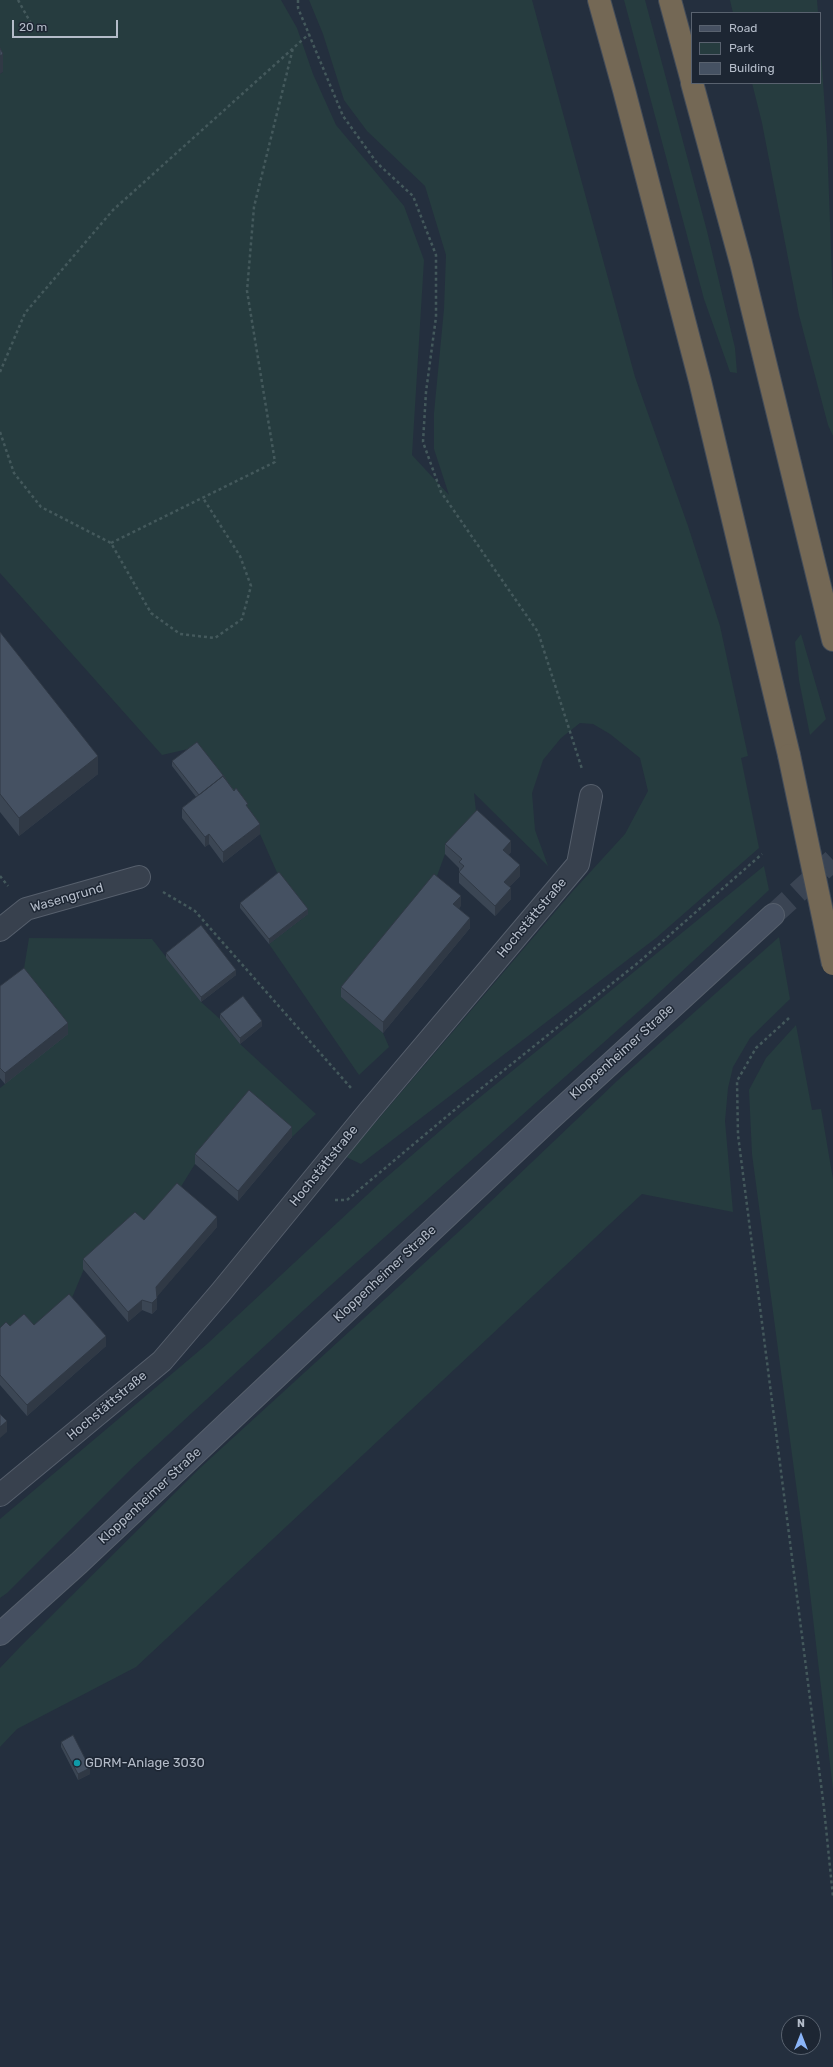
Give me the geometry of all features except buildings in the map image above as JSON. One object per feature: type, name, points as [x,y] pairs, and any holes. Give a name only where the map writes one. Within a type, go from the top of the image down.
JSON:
[{"type":"highway","points":[[599,0],[700,381],[789,754],[833,964]]},
{"type":"highway","points":[[670,0],[691,78]]},
{"type":"highway","points":[[693,84],[741,263],[833,640]]},
{"type":"main road","name":"Kloppenheimer Straße","points":[[0,1634],[85,1557],[548,1121],[773,915]]},
{"type":"street","name":"Hochstättstraße","points":[[0,1495],[162,1360],[221,1292],[370,1110],[578,864],[591,796]]},
{"type":"street","name":"Wasengrund","points":[[0,930],[26,909],[139,877]]},
{"type":"path","points":[[18,0],[32,27]]},
{"type":"path","points":[[298,0],[298,8],[343,116],[377,163],[413,196],[436,255],[436,317],[426,392],[423,442],[441,492],[538,632],[591,796]]},
{"type":"path","points":[[0,372],[25,313],[113,210],[309,34]]},
{"type":"path","points":[[111,543],[275,462],[247,291],[254,207],[293,48]]},
{"type":"path","points":[[0,432],[14,473],[41,507],[111,543],[151,613],[180,634],[214,638],[242,619],[251,586],[240,556],[203,498]]},
{"type":"path","points":[[297,1199],[347,1200],[458,1107],[640,962],[762,854]]},
{"type":"path","points":[[139,877],[195,911],[370,1110]]},
{"type":"path","points":[[789,1018],[756,1048],[737,1081],[738,1135],[824,1808],[833,1897]]},
{"type":"green space","points":[[0,0],[281,0],[297,28],[313,74],[336,125],[404,206],[424,260],[412,455],[449,495],[434,449],[434,413],[444,309],[446,255],[425,186],[367,131],[344,100],[323,34],[309,0],[532,0],[635,377],[688,526],[720,626],[748,756],[741,758],[759,848],[656,938],[361,1164],[346,1157],[572,892],[625,834],[648,791],[640,758],[610,734],[593,724],[580,723],[561,738],[543,760],[532,793],[535,830],[548,866],[474,793],[477,820],[445,854],[434,884],[341,997],[383,1033],[389,1047],[359,1075],[269,944],[308,914],[279,877],[260,834],[197,747],[162,755],[0,573],[0,74],[3,72],[0,66]]},
{"type":"green space","points":[[624,0],[645,0],[707,231],[735,348],[737,373],[730,372],[704,299]]},
{"type":"green space","points":[[730,0],[817,0],[818,12],[733,12]]},
{"type":"green space","points":[[821,53],[827,140],[833,305],[833,436],[828,425],[799,315],[762,123],[752,84],[821,84]]},
{"type":"green space","points":[[801,634],[826,719],[810,735],[799,680],[795,642]]},
{"type":"green space","points":[[764,866],[769,890],[648,1003],[331,1285],[132,1468],[7,1593],[0,1598],[0,1519],[206,1345],[381,1182],[463,1111]]},
{"type":"green space","points":[[779,937],[790,999],[750,1038],[733,1067],[728,1088],[725,1121],[733,1212],[642,1194],[136,1667],[17,1729],[0,1747],[0,1668],[20,1647],[200,1468],[466,1225],[617,1081]]},
{"type":"green space","points":[[29,938],[152,939],[201,1002],[220,1019],[240,1044],[316,1114],[292,1137],[250,1101],[195,1164],[177,1193],[144,1231],[84,1269],[69,1305],[34,1335],[0,1343],[0,1088],[5,1084]]},
{"type":"green space","points":[[796,1025],[812,1110],[821,1109],[833,1179],[833,1790],[807,1567],[752,1154],[749,1090],[766,1058]]},
{"type":"tunnel","points":[[773,915],[833,860]]},
{"type":"place","name":"GDRM-Anlage 3030","points":[[77,1763]]}]
